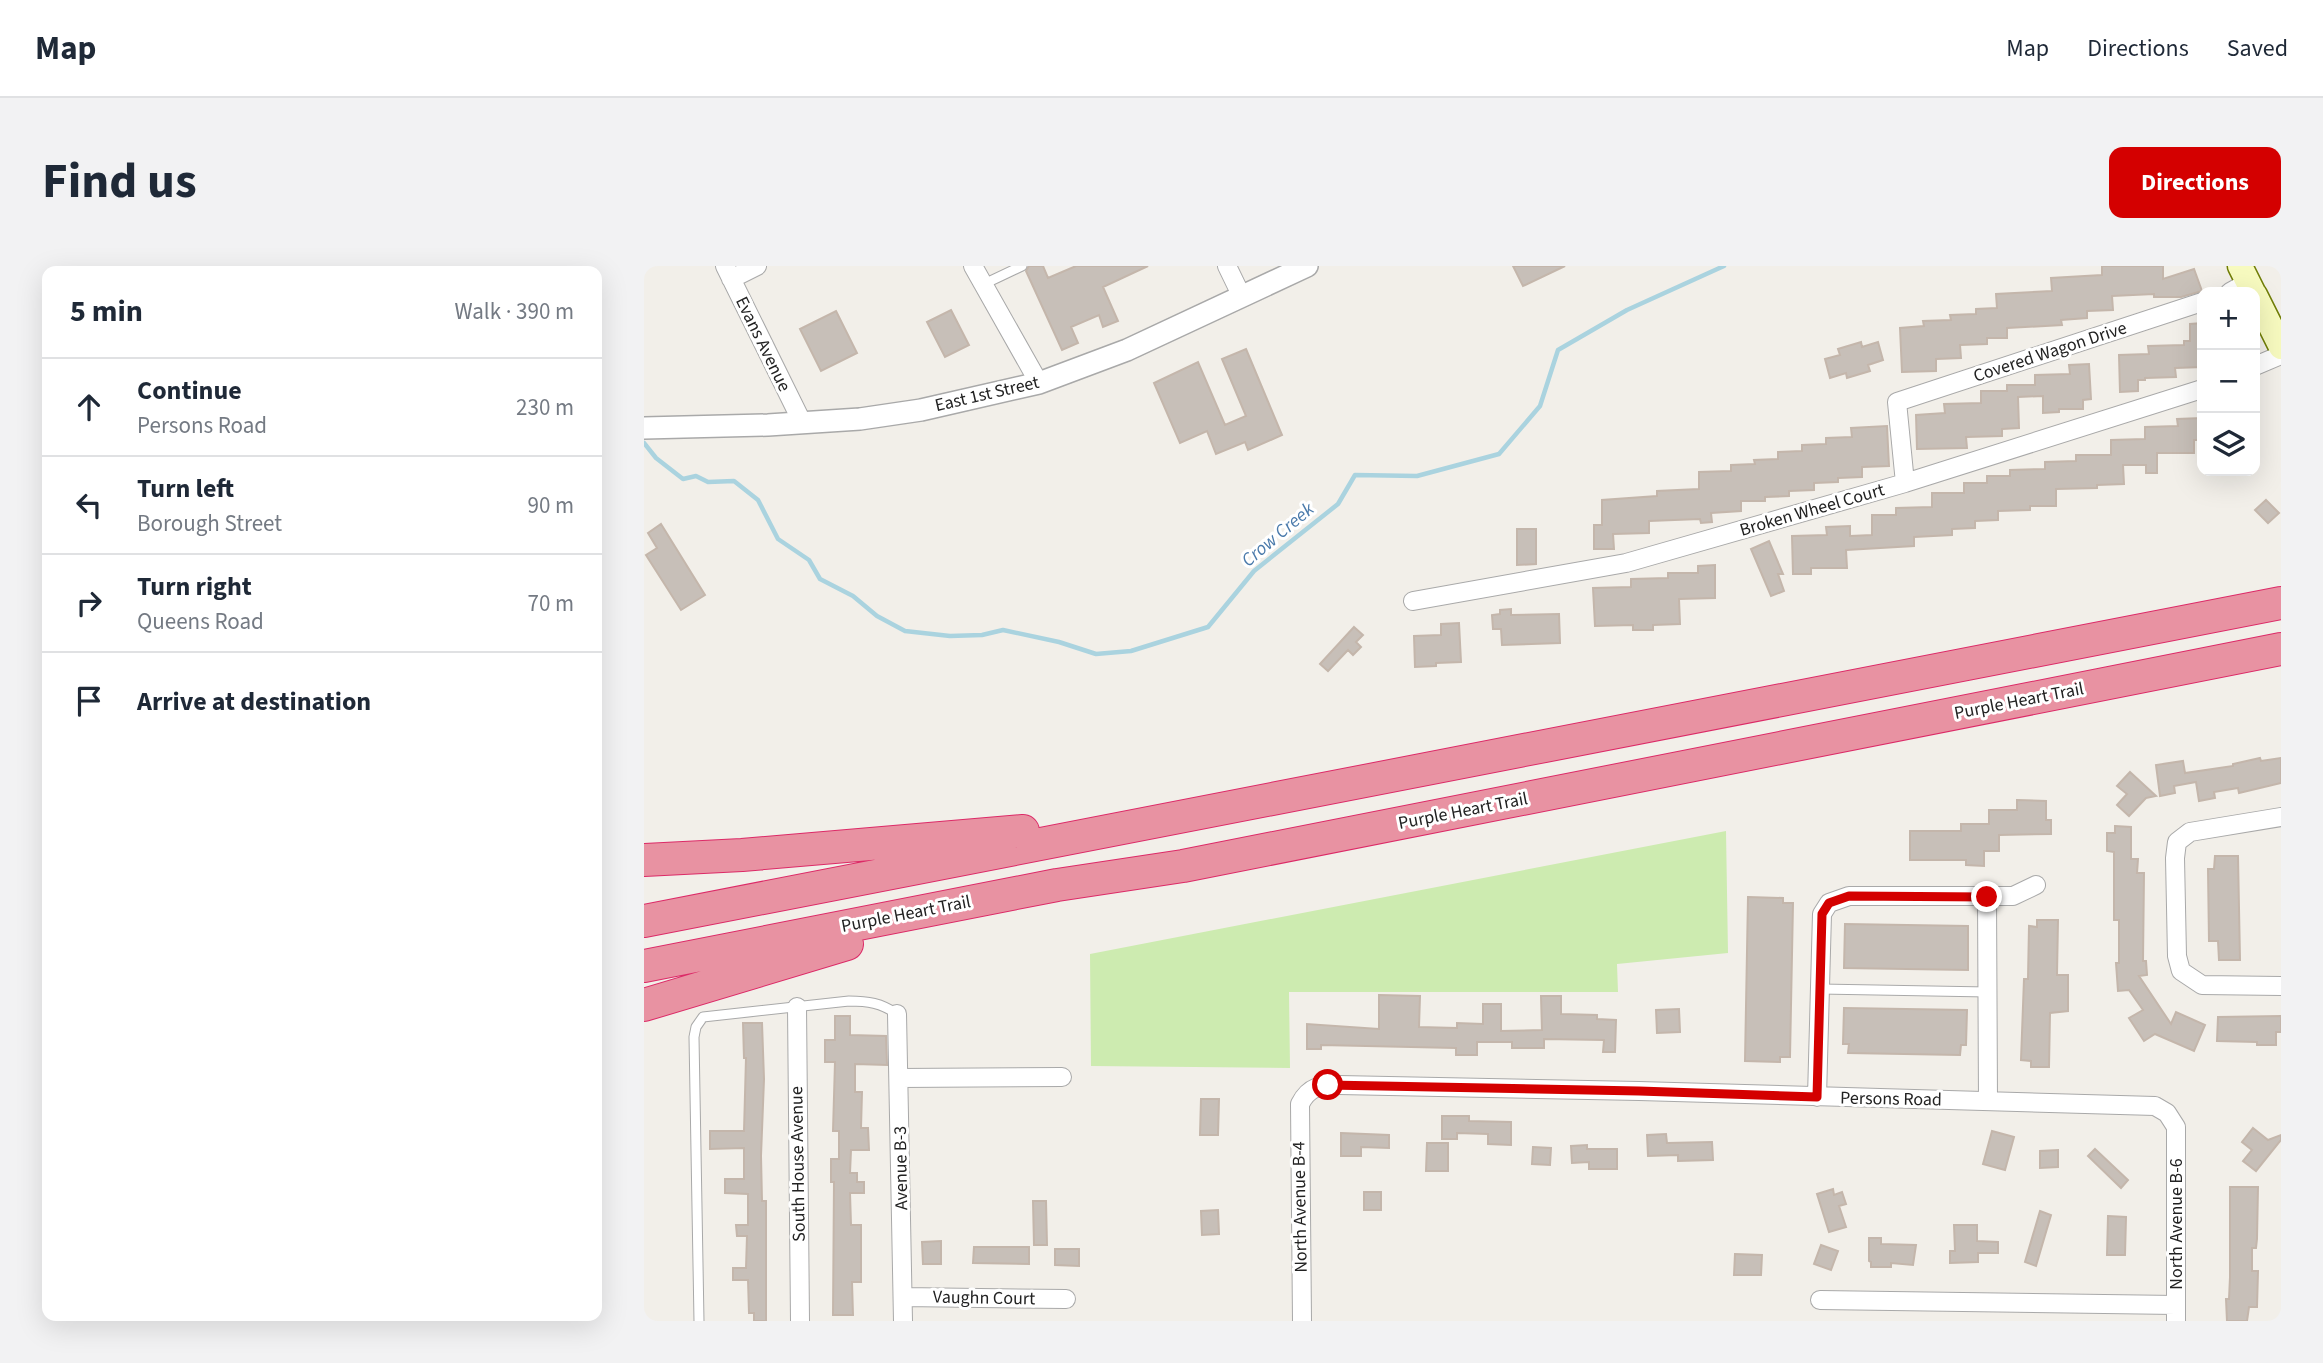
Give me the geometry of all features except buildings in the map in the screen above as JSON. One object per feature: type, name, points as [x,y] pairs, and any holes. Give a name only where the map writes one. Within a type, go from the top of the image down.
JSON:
[{"type":"highway","points":[[644,920],[2281,604]]},
{"type":"highway","name":"Purple Heart Trail","points":[[644,966],[1057,885],[1197,864],[2281,649]]},
{"type":"highway","points":[[644,860],[743,855],[1065,827],[1271,798]]},
{"type":"highway","points":[[644,1005],[1057,885]]},
{"type":"main road","points":[[2245,285],[2281,347]]},
{"type":"street","points":[[728,272],[757,266]]},
{"type":"street","points":[[973,266],[1039,383]]},
{"type":"street","points":[[1227,266],[1242,297]]},
{"type":"street","name":"East 1st Street","points":[[644,428],[768,425],[860,419],[921,410],[1039,383],[1127,350],[1307,266]]},
{"type":"street","name":"Evans Avenue","points":[[728,272],[802,422]]},
{"type":"street","name":"Covered Wagon Drive","points":[[1905,483],[1897,402],[2197,304]]},
{"type":"street","points":[[2260,364],[2281,355]]},
{"type":"street","name":"Broken Wheel Court","points":[[1413,601],[1626,563],[1905,483],[2197,391]]},
{"type":"street","points":[[2281,817],[2190,832],[2176,842],[2176,956],[2181,971],[2202,985],[2281,986]]},
{"type":"street","points":[[1817,1097],[1822,914],[1829,903],[1849,896],[2013,896],[2036,885]]},
{"type":"street","points":[[1987,897],[1988,1101]]},
{"type":"street","name":"South House Avenue","points":[[797,1007],[800,1321]]},
{"type":"street","name":"Avenue B-3","points":[[897,1014],[903,1321]]},
{"type":"street","points":[[899,1078],[1062,1077]]},
{"type":"street","name":"Persons Road","points":[[1305,1094],[1315,1088],[1339,1085],[1625,1090],[2155,1106],[2167,1113],[2176,1127]]},
{"type":"street","name":"North Avenue B-4","points":[[1302,1321],[1299,1118],[1300,1104],[1305,1094]]},
{"type":"street","name":"North Avenue B-6","points":[[2176,1127],[2176,1313]]},
{"type":"street","name":"Vaughn Court","points":[[903,1297],[1066,1299]]},
{"type":"street","points":[[1820,1300],[2176,1313]]},
{"type":"lane","points":[[984,285],[1022,266]]},
{"type":"lane","points":[[1820,989],[1988,992]]},
{"type":"lane","points":[[699,1321],[695,1027],[703,1017],[849,1001],[869,1001],[897,1014]]},
{"type":"green space","points":[[1726,831],[1728,953],[1617,964],[1618,992],[1289,992],[1290,1068],[1091,1066],[1090,954]]},
{"type":"waterway","name":"Crow Creek","points":[[644,443],[656,458],[683,479],[696,476],[708,482],[734,481],[758,500],[778,539],[809,560],[820,579],[853,596],[877,616],[905,631],[950,636],[982,635],[1003,630],[1059,642],[1096,654],[1131,651],[1208,627],[1254,571],[1338,504],[1355,475],[1417,476],[1499,454],[1540,406],[1558,350],[1627,310],[1724,266]]},
{"type":"route","points":[[1328,1085],[1817,1097],[1822,914],[1829,903],[1849,896],[1987,897]]}]
